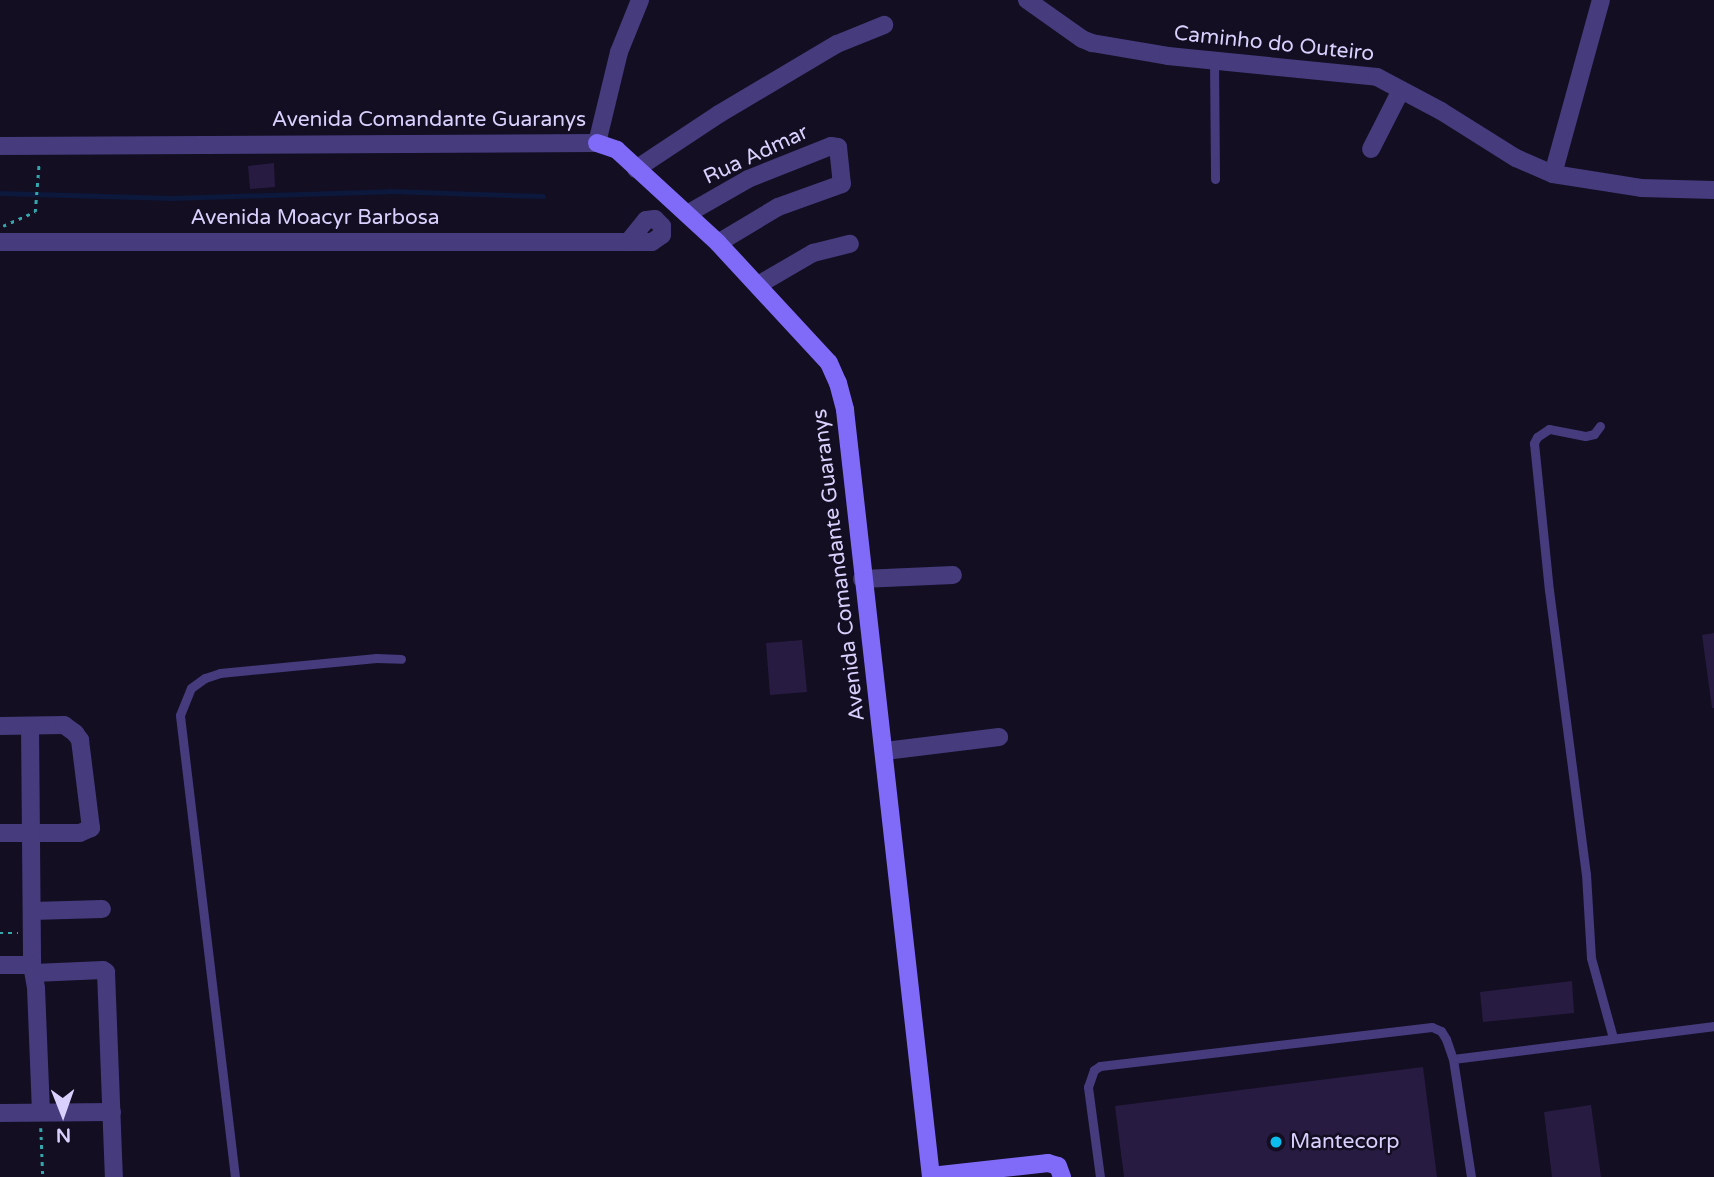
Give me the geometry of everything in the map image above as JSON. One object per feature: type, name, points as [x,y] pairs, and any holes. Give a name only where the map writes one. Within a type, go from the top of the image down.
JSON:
[{"type":"street","points":[[597,143],[619,52],[640,0]]},
{"type":"street","name":"Caminho do Outeiro","points":[[1027,0],[1082,39],[1168,55],[1377,78],[1516,158],[1553,174],[1641,188],[1714,190]]},
{"type":"street","points":[[1553,174],[1601,0]]},
{"type":"street","points":[[636,169],[719,114],[837,44],[884,25]]},
{"type":"street","points":[[1371,149],[1401,90]]},
{"type":"street","name":"Avenida Comandante Guaranys","points":[[0,146],[597,143],[617,150],[718,243],[829,363],[845,410],[931,1177]]},
{"type":"street","name":"Rua Admar","points":[[687,214],[748,179],[831,146],[838,147],[842,184],[778,207],[718,243]]},
{"type":"street","name":"Avenida Moacyr Barbosa","points":[[0,242],[630,240]]},
{"type":"street","points":[[758,285],[813,253],[850,244]]},
{"type":"street","points":[[862,579],[953,575]]},
{"type":"street","points":[[0,726],[64,726],[80,740],[91,822],[88,832],[0,833]]},
{"type":"street","points":[[30,726],[33,969],[41,1112]]},
{"type":"street","points":[[885,751],[999,737]]},
{"type":"street","points":[[32,911],[102,909]]},
{"type":"street","points":[[0,965],[106,972],[114,1177]]},
{"type":"street","points":[[0,1113],[112,1112]]},
{"type":"street","points":[[931,1177],[1048,1163],[1058,1166],[1062,1177]]},
{"type":"lane","points":[[1214,60],[1215,178]]},
{"type":"lane","points":[[1600,426],[1594,434],[1585,436],[1549,429],[1537,437],[1534,443],[1549,590],[1587,874],[1591,958],[1613,1038]]},
{"type":"lane","points":[[235,1177],[180,715],[191,688],[205,678],[220,673],[376,657],[401,659]]},
{"type":"lane","points":[[1453,1059],[1714,1026]]},
{"type":"lane","points":[[1100,1177],[1088,1087],[1094,1070],[1100,1066],[1432,1027],[1441,1031],[1453,1059],[1471,1177]]},
{"type":"lane","points":[[921,1177],[931,1177]]},
{"type":"path","points":[[0,227],[35,212],[40,146]]},
{"type":"path","points":[[41,1112],[43,1177]]},
{"type":"building","points":[[274,163],[275,187],[250,189],[248,166]]},
{"type":"building","points":[[1714,633],[1714,708],[1712,708],[1702,635]]},
{"type":"building","points":[[802,640],[807,692],[770,695],[766,643]]},
{"type":"building","points":[[1572,981],[1574,1013],[1483,1022],[1480,992]]},
{"type":"building","name":"Mantecorp","points":[[1423,1067],[1437,1177],[1124,1177],[1115,1106]]},
{"type":"building","points":[[1591,1105],[1601,1177],[1552,1177],[1544,1112]]},
{"type":"waterway","points":[[0,193],[172,198],[389,191],[543,196]]},
{"type":"place","name":"Mantecorp","points":[[1276,1142]]}]
